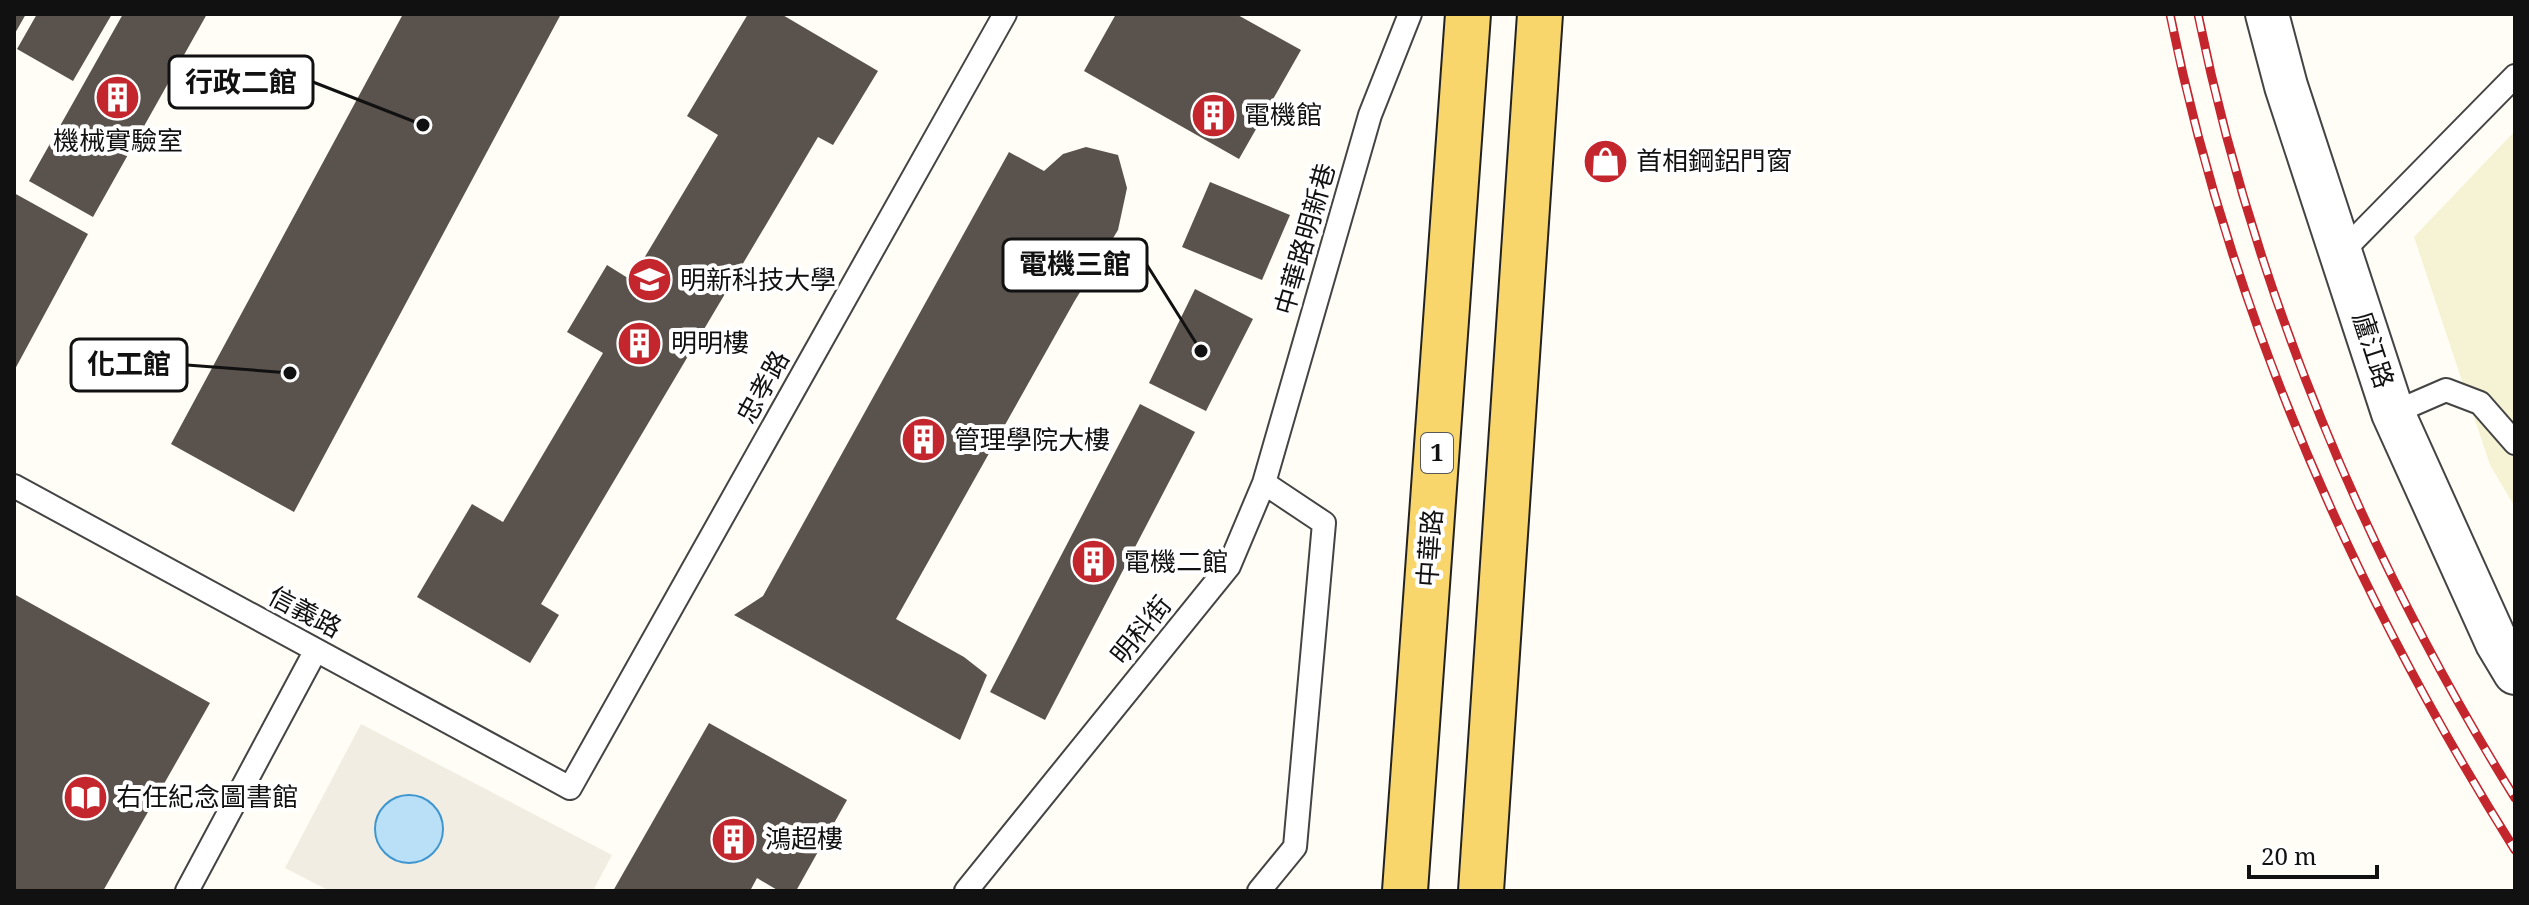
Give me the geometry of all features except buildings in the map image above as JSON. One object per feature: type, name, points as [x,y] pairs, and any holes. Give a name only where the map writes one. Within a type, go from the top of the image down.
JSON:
[{"type":"main road","name":"中華路","points":[[1405,891],[1468,14]]},
{"type":"main road","points":[[1481,891],[1540,14]]},
{"type":"street","name":"廬江路","points":[[2267,14],[2286,86],[2393,413],[2497,643],[2515,673]]},
{"type":"lane","name":"忠孝路","points":[[570,788],[1005,14]]},
{"type":"lane","name":"中華路明新巷","points":[[1264,483],[1370,115],[1410,14]]},
{"type":"lane","points":[[2341,253],[2515,76]]},
{"type":"lane","points":[[2393,413],[2446,390],[2480,403],[2515,443]]},
{"type":"lane","name":"明科街","points":[[966,891],[1229,566],[1264,483]]},
{"type":"lane","points":[[1259,891],[1295,847],[1324,523],[1264,483]]},
{"type":"lane","name":"信義路","points":[[14,486],[570,788]]},
{"type":"lane","points":[[187,891],[316,650]]},
{"type":"shaded area","points":[[2515,131],[2515,507],[2490,465],[2414,237]]},
{"type":"shaded area","points":[[361,724],[612,855],[593,891],[330,891],[285,868]]},
{"type":"water","points":[[409,795],[433,805],[443,829],[433,853],[409,863],[385,853],[375,829],[385,805]]},
{"type":"railway","points":[[2170,14],[2195,125],[2227,235],[2263,342],[2305,448],[2351,551],[2402,653],[2456,753],[2515,850]]},
{"type":"railway","points":[[2198,14],[2250,219],[2322,420],[2364,518],[2410,613],[2515,798]]},
{"type":"place","name":"機械實驗室","points":[[118,98]]},
{"type":"place","name":"電機館","points":[[1213,115]]},
{"type":"place","name":"行政二館","points":[[423,125]]},
{"type":"place","name":"首相鋼鋁門窗","points":[[1605,161]]},
{"type":"place","name":"明新科技大學","points":[[649,280]]},
{"type":"place","name":"明明樓","points":[[640,343]]},
{"type":"place","name":"電機三館","points":[[1201,351]]},
{"type":"place","name":"化工館","points":[[290,373]]},
{"type":"place","name":"管理學院大樓","points":[[923,440]]},
{"type":"place","name":"電機二館","points":[[1093,562]]},
{"type":"place","name":"右任紀念圖書館","points":[[85,797]]},
{"type":"place","name":"鴻超樓","points":[[734,839]]}]
